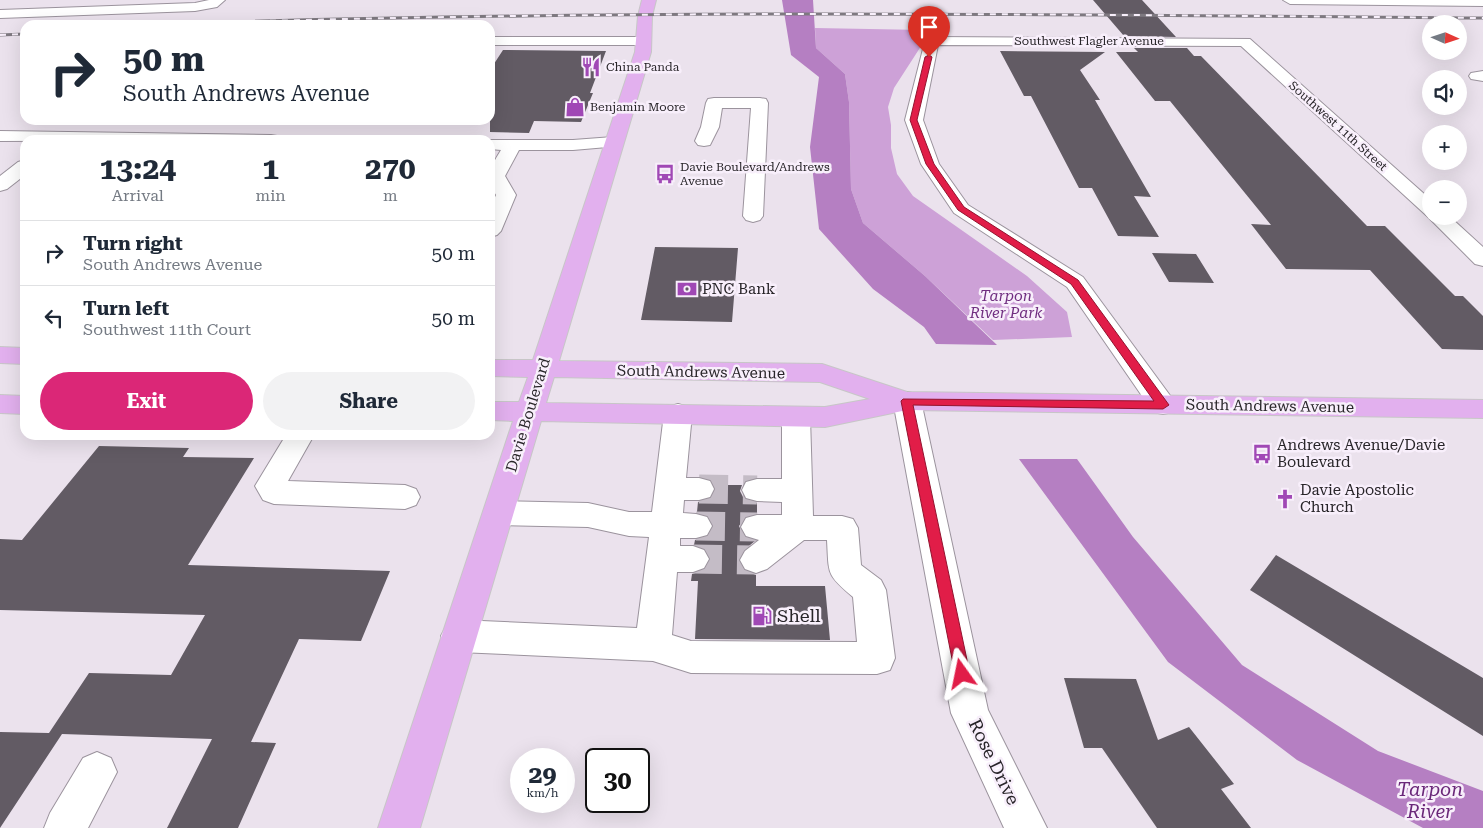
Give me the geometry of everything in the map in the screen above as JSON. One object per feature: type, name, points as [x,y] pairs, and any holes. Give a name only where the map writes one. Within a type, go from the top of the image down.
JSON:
[{"type":"main road","name":"Davie Boulevard","points":[[399,828],[613,142],[643,52],[645,16],[649,0]]},
{"type":"main road","points":[[0,355],[20,356]]},
{"type":"main road","name":"South Andrews Avenue","points":[[495,368],[822,373],[907,401]]},
{"type":"main road","name":"South Andrews Avenue","points":[[495,411],[825,417],[907,401],[1483,409]]},
{"type":"main road","points":[[0,404],[20,404]]},
{"type":"street","points":[[0,14],[195,6],[212,4],[218,0]]},
{"type":"street","points":[[1290,0],[1482,2]]},
{"type":"street","points":[[1478,0],[1482,2]]},
{"type":"street","points":[[495,41],[644,42]]},
{"type":"street","name":"Southwest Flagler Avenue","points":[[1163,405],[1075,282],[961,209],[930,164],[914,120],[932,41],[1245,42]]},
{"type":"street","name":"Southwest 11th Street","points":[[1245,42],[1422,203]]},
{"type":"street","points":[[704,141],[710,126],[714,103],[760,103],[753,216]]},
{"type":"street","points":[[3,138],[24,125]]},
{"type":"street","points":[[68,135],[82,125]]},
{"type":"street","points":[[3,138],[20,138]]},
{"type":"street","points":[[495,144],[573,145],[613,142]]},
{"type":"street","points":[[495,219],[506,194],[495,176],[513,144]]},
{"type":"street","points":[[0,185],[20,170]]},
{"type":"street","points":[[1447,225],[1483,259]]},
{"type":"street","name":"Rose Drive","points":[[907,401],[970,713],[1026,828]]},
{"type":"street","points":[[653,646],[677,559],[681,526],[684,489],[678,414]]},
{"type":"street","points":[[796,417],[798,528]]},
{"type":"street","points":[[297,440],[270,486],[274,492],[405,497]]},
{"type":"street","points":[[757,490],[797,491]]},
{"type":"street","points":[[498,513],[588,515],[629,524],[681,526]]},
{"type":"street","points":[[459,636],[653,646],[691,657],[876,658],[869,590],[845,571],[842,528],[757,527]]},
{"type":"street","points":[[756,560],[798,528]]},
{"type":"street","points":[[64,828],[97,772]]},
{"type":"green space","name":"Tarpon River Park","points":[[815,28],[924,30],[925,40],[894,88],[888,107],[891,125],[891,148],[897,174],[913,196],[1027,276],[1067,312],[1072,337],[993,340],[925,276],[863,223],[851,189],[849,102],[845,74],[816,48]]},
{"type":"water","points":[[782,0],[813,0],[816,48],[845,74],[849,102],[851,189],[863,223],[925,276],[997,345],[936,344],[924,327],[873,289],[819,229],[810,147],[819,77],[791,55]]},
{"type":"water","name":"Tarpon River","points":[[1019,459],[1077,459],[1133,537],[1242,665],[1378,751],[1483,791],[1483,828],[1423,828],[1297,760],[1168,662]]},
{"type":"building","points":[[1093,0],[1142,0],[1176,37],[1124,36]]},
{"type":"building","points":[[1134,48],[1187,48],[1194,56],[1201,56],[1367,226],[1385,226],[1455,296],[1463,296],[1483,316],[1483,350],[1442,349],[1370,270],[1286,269],[1251,224],[1271,225],[1170,101],[1155,101],[1116,52],[1138,52]]},
{"type":"building","points":[[503,50],[606,51],[590,93],[593,93],[581,122],[534,121],[529,133],[490,132],[490,125],[495,125],[495,62]]},
{"type":"building","points":[[1000,51],[1105,52],[1080,70],[1100,100],[1095,100],[1151,197],[1134,196],[1159,237],[1118,236],[1092,188],[1079,188],[1031,96],[1024,96]]},
{"type":"building","points":[[655,247],[738,248],[732,322],[641,320]]},
{"type":"building","points":[[1152,253],[1196,254],[1214,283],[1169,282]]},
{"type":"building","points":[[99,446],[189,448],[183,457],[254,458],[188,565],[390,571],[361,641],[299,639],[251,742],[276,743],[238,828],[167,828],[212,739],[62,734],[0,828],[0,732],[49,733],[89,673],[171,675],[205,615],[0,610],[0,539],[22,540]]},
{"type":"building","name":"Shell","points":[[714,485],[742,485],[740,491],[744,499],[757,503],[757,513],[746,516],[739,526],[744,537],[755,541],[744,550],[738,559],[743,570],[756,575],[756,586],[825,586],[830,640],[695,639],[698,581],[691,581],[692,574],[705,570],[711,558],[705,548],[694,545],[695,540],[707,537],[714,527],[709,516],[697,512],[698,502],[712,498],[716,490]]},
{"type":"building","points":[[1276,555],[1483,678],[1483,736],[1250,590]]},
{"type":"building","points":[[1064,678],[1136,679],[1158,740],[1189,727],[1234,784],[1221,789],[1251,828],[1157,828],[1102,748],[1084,748]]},
{"type":"tunnel","points":[[699,489],[757,490]]},
{"type":"tunnel","points":[[696,526],[757,527]]},
{"type":"tunnel","points":[[693,559],[756,560]]},
{"type":"railway","points":[[306,20],[810,14],[1483,18]]},
{"type":"railway","points":[[0,35],[20,34]]},
{"type":"place","name":"China Panda","points":[[591,67]]},
{"type":"place","name":"Benjamin Moore","points":[[575,107]]},
{"type":"place","name":"Davie Boulevard/Andrews Avenue","points":[[665,174]]},
{"type":"place","name":"PNC Bank","points":[[687,289]]},
{"type":"place","name":"Andrews Avenue/Davie Boulevard","points":[[1262,454]]},
{"type":"place","name":"Davie Apostolic Church","points":[[1285,499]]},
{"type":"place","name":"Shell","points":[[762,616]]},
{"type":"route","points":[[929,57],[914,120],[930,164],[961,209],[1075,282],[1163,405],[907,401],[962,674]]}]
